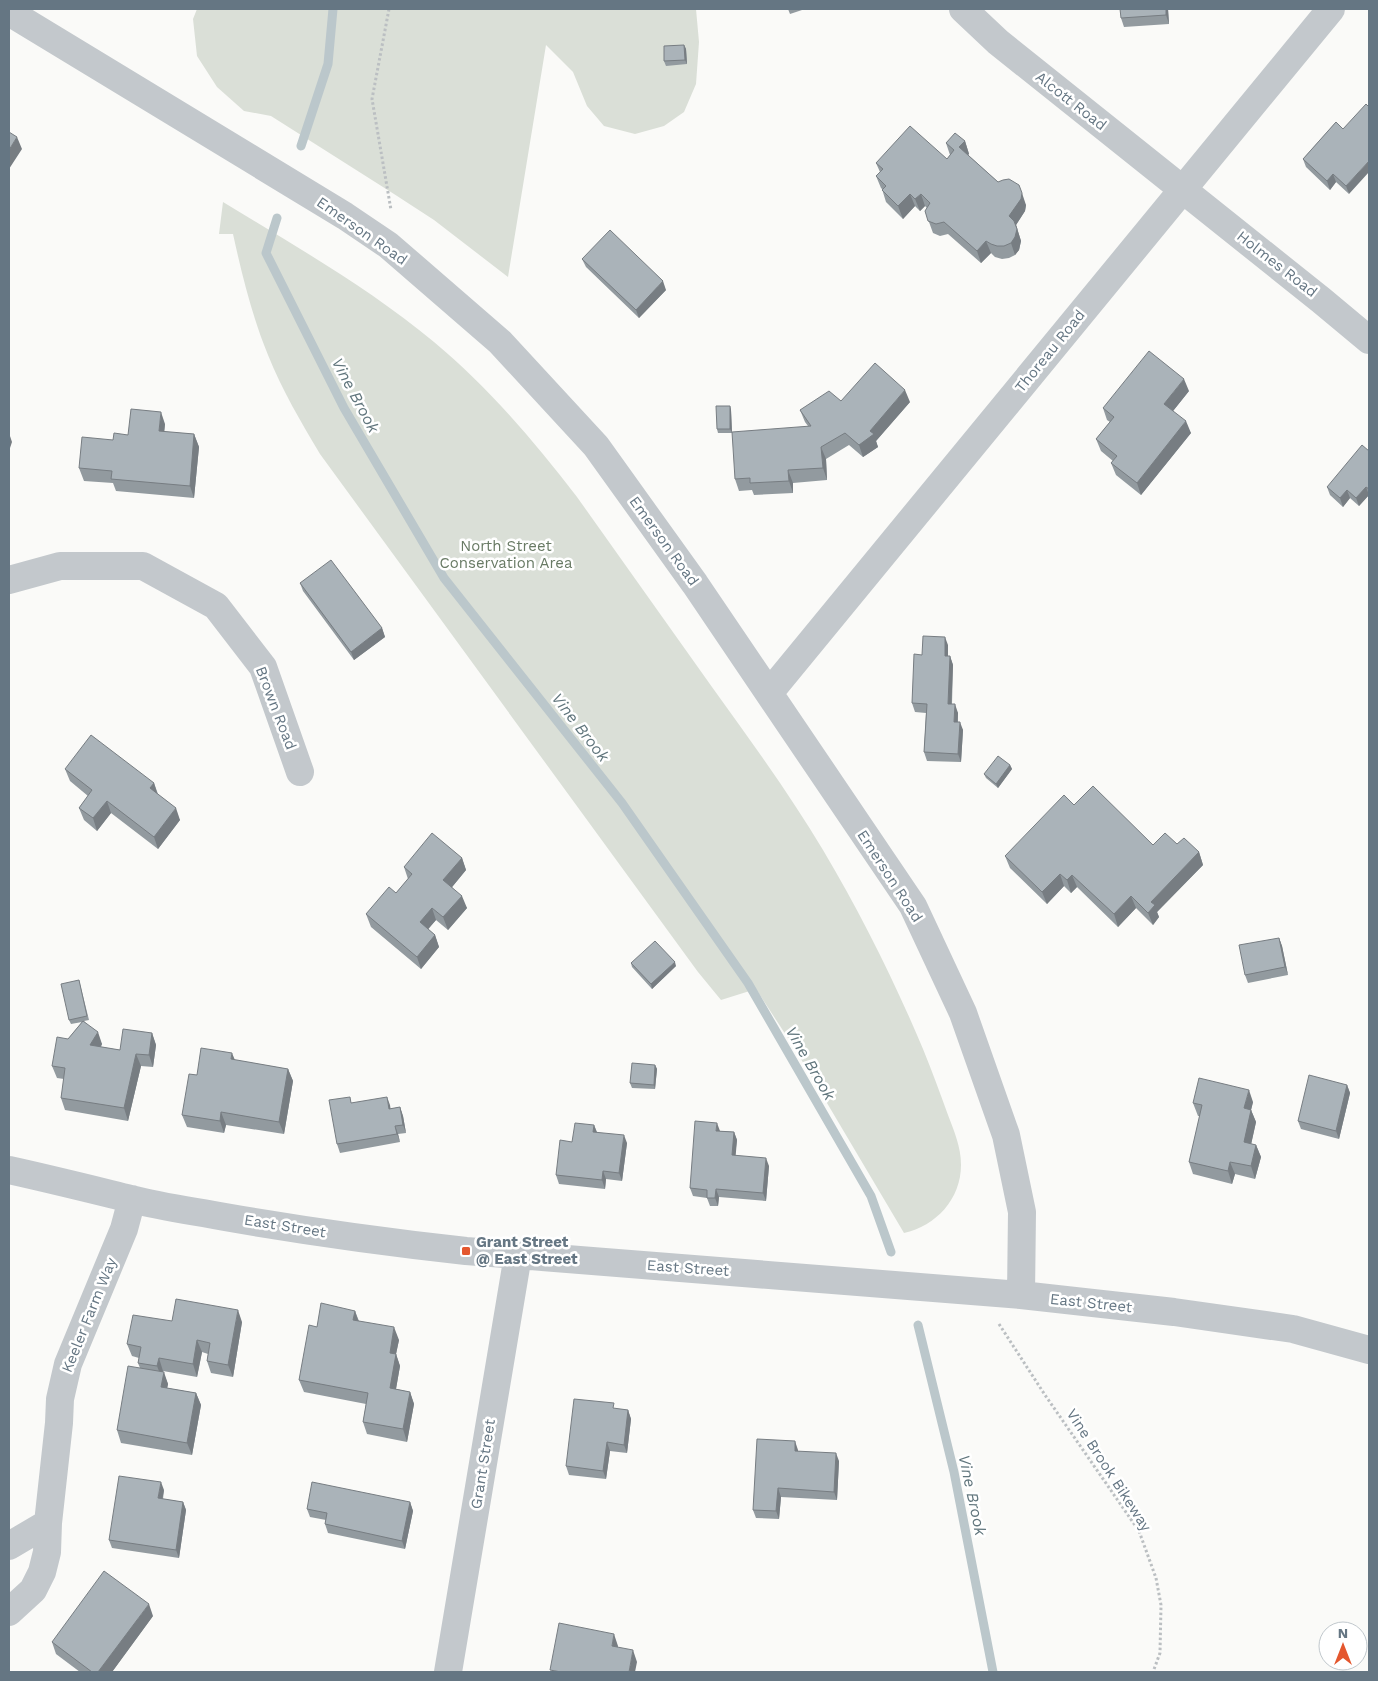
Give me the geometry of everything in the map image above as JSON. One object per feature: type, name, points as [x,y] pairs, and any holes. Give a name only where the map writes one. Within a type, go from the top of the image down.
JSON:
[{"type":"street","name":"Alcott Road","points":[[963,9],[998,42],[1183,190]]},
{"type":"street","name":"Thoreau Road","points":[[769,694],[1331,9]]},
{"type":"street","name":"Emerson Road","points":[[9,12],[345,216],[388,246],[500,342],[596,446],[695,584],[913,906],[964,1013],[1006,1135],[1022,1212],[1021,1295]]},
{"type":"street","name":"Holmes Road","points":[[1183,190],[1322,300],[1369,340]]},
{"type":"street","name":"Brown Road","points":[[9,580],[60,566],[143,566],[216,606],[263,666],[300,772]]},
{"type":"street","name":"East Street","points":[[9,1170],[132,1199],[245,1220],[416,1245],[518,1255],[1021,1295],[1256,1323],[1292,1329],[1369,1350]]},
{"type":"street","name":"Keeler Farm Way","points":[[9,1612],[33,1590],[42,1572],[47,1552],[60,1399],[64,1378],[68,1364],[124,1229],[132,1199]]},
{"type":"street","name":"Grant Street","points":[[448,1672],[518,1255]]},
{"type":"street","points":[[9,1546],[48,1523]]},
{"type":"path","points":[[388,246],[392,218],[372,99],[389,9]]},
{"type":"path","name":"Vine Brook Bikeway","points":[[999,1324],[1045,1395],[1139,1530],[1156,1578],[1160,1605],[1160,1654],[1153,1672]]},
{"type":"green space","points":[[197,9],[696,9],[699,42],[696,84],[684,112],[664,126],[635,134],[604,126],[587,106],[573,72],[546,45],[508,277],[434,220],[271,116],[244,111],[217,87],[197,56],[193,19]]},
{"type":"green space","name":"North Street Conservation Area","points":[[223,202],[331,268],[409,322],[434,342],[492,396],[527,435],[577,497],[769,767],[797,808],[851,898],[923,1049],[955,1133],[961,1165],[957,1189],[944,1209],[926,1224],[904,1233],[795,1049],[756,989],[721,1000],[698,972],[320,454],[273,368],[248,295],[233,234],[219,234]]},
{"type":"building","points":[[1120,9],[1166,9],[1166,15],[1121,18]]},
{"type":"building","points":[[684,45],[685,60],[664,61],[664,46]]},
{"type":"building","points":[[1366,104],[1369,107],[1369,161],[1346,186],[1333,174],[1327,181],[1303,159],[1336,122],[1343,129]]},
{"type":"building","points":[[910,126],[947,159],[954,150],[946,143],[955,133],[965,141],[959,147],[998,182],[1009,179],[1019,185],[1022,193],[1021,199],[1009,216],[1014,221],[1017,229],[1011,243],[997,246],[986,241],[977,251],[944,222],[936,224],[928,221],[925,211],[930,203],[921,194],[915,199],[910,194],[898,206],[882,190],[886,186],[876,176],[883,169],[876,163]]},
{"type":"building","points":[[9,132],[17,137],[9,150]]},
{"type":"building","points":[[610,230],[663,281],[636,310],[582,259]]},
{"type":"building","points":[[1149,351],[1184,379],[1164,404],[1186,421],[1137,483],[1111,463],[1117,456],[1096,439],[1114,417],[1103,408]]},
{"type":"building","points":[[875,363],[905,390],[870,431],[874,434],[859,445],[845,433],[821,447],[823,468],[788,470],[789,481],[750,483],[750,478],[735,479],[732,432],[811,426],[800,410],[829,391],[841,401]]},
{"type":"building","points":[[716,406],[730,406],[730,429],[717,429]]},
{"type":"building","points":[[131,409],[161,412],[159,431],[194,434],[190,486],[111,479],[112,471],[79,468],[82,437],[113,440],[114,433],[128,435]]},
{"type":"building","points":[[1362,445],[1369,451],[1369,489],[1366,487],[1356,498],[1347,490],[1340,498],[1327,487]]},
{"type":"building","points":[[331,560],[382,628],[351,652],[300,583]]},
{"type":"building","points":[[923,636],[945,637],[945,656],[950,656],[948,704],[955,704],[954,722],[960,722],[958,754],[924,752],[927,704],[912,703],[914,654],[922,655]]},
{"type":"building","points":[[91,735],[154,783],[150,788],[176,808],[154,837],[107,801],[93,818],[79,808],[92,790],[65,769]]},
{"type":"building","points":[[998,756],[1010,765],[996,784],[984,774]]},
{"type":"building","points":[[1093,786],[1153,845],[1165,833],[1177,844],[1184,838],[1199,852],[1151,902],[1155,905],[1148,913],[1131,896],[1114,914],[1072,875],[1067,880],[1060,874],[1042,892],[1005,856],[1064,795],[1074,805]]},
{"type":"building","points":[[432,833],[462,858],[443,880],[462,896],[443,917],[432,908],[420,922],[435,935],[417,957],[366,914],[389,887],[396,893],[412,874],[404,867]]},
{"type":"building","points":[[1279,938],[1285,967],[1245,975],[1239,945]]},
{"type":"building","points":[[655,941],[675,962],[651,984],[631,963]]},
{"type":"building","points":[[79,980],[87,1016],[69,1020],[61,984]]},
{"type":"building","points":[[83,1021],[98,1032],[90,1045],[120,1050],[123,1029],[152,1033],[149,1055],[136,1054],[124,1108],[61,1098],[65,1068],[52,1066],[57,1037],[68,1039]]},
{"type":"building","points":[[201,1048],[232,1053],[231,1059],[288,1069],[279,1122],[221,1112],[220,1121],[182,1115],[189,1074],[197,1075]]},
{"type":"building","points":[[632,1063],[655,1065],[654,1085],[630,1083]]},
{"type":"building","points":[[1309,1075],[1347,1085],[1336,1131],[1298,1121]]},
{"type":"building","points":[[1199,1078],[1249,1090],[1244,1108],[1251,1110],[1244,1142],[1256,1145],[1251,1166],[1230,1162],[1228,1171],[1189,1162],[1202,1105],[1193,1103]]},
{"type":"building","points":[[350,1097],[351,1103],[387,1097],[389,1109],[400,1107],[403,1125],[395,1126],[397,1134],[337,1144],[329,1100]]},
{"type":"building","points":[[695,1121],[717,1123],[716,1131],[734,1132],[732,1155],[766,1158],[763,1193],[716,1189],[715,1198],[707,1198],[707,1190],[690,1188]]},
{"type":"building","points":[[575,1123],[594,1125],[593,1132],[624,1135],[619,1173],[603,1171],[602,1180],[556,1175],[560,1140],[572,1142]]},
{"type":"building","points":[[176,1299],[238,1310],[228,1365],[207,1361],[210,1343],[197,1340],[193,1364],[159,1358],[157,1366],[138,1363],[141,1347],[127,1344],[133,1315],[172,1321]]},
{"type":"building","points":[[321,1303],[355,1311],[353,1320],[394,1327],[390,1353],[396,1354],[390,1388],[410,1392],[403,1429],[363,1422],[368,1393],[299,1380],[309,1325],[317,1327]]},
{"type":"building","points":[[128,1366],[164,1372],[161,1387],[196,1393],[187,1443],[117,1430]]},
{"type":"building","points":[[574,1399],[614,1403],[613,1408],[628,1410],[624,1445],[607,1442],[603,1471],[566,1466]]},
{"type":"building","points":[[757,1439],[795,1441],[795,1451],[836,1453],[834,1492],[778,1488],[776,1511],[753,1510]]},
{"type":"building","points":[[119,1476],[161,1482],[158,1498],[183,1502],[176,1550],[109,1540]]},
{"type":"building","points":[[312,1482],[410,1502],[402,1541],[325,1524],[327,1513],[307,1509]]},
{"type":"building","points":[[104,1571],[149,1604],[98,1672],[92,1672],[52,1642]]},
{"type":"building","points":[[559,1623],[614,1634],[612,1646],[633,1650],[629,1672],[561,1672],[550,1670]]},
{"type":"waterway","name":"Vine Brook","points":[[301,146],[328,64],[333,9]]},
{"type":"waterway","name":"Vine Brook","points":[[277,218],[266,253],[344,408],[444,578],[622,803],[748,983],[871,1196],[891,1252]]},
{"type":"waterway","name":"Vine Brook","points":[[918,1325],[954,1472],[993,1672]]},
{"type":"place","name":"Grant Street @ East Street","points":[[466,1251]]}]
